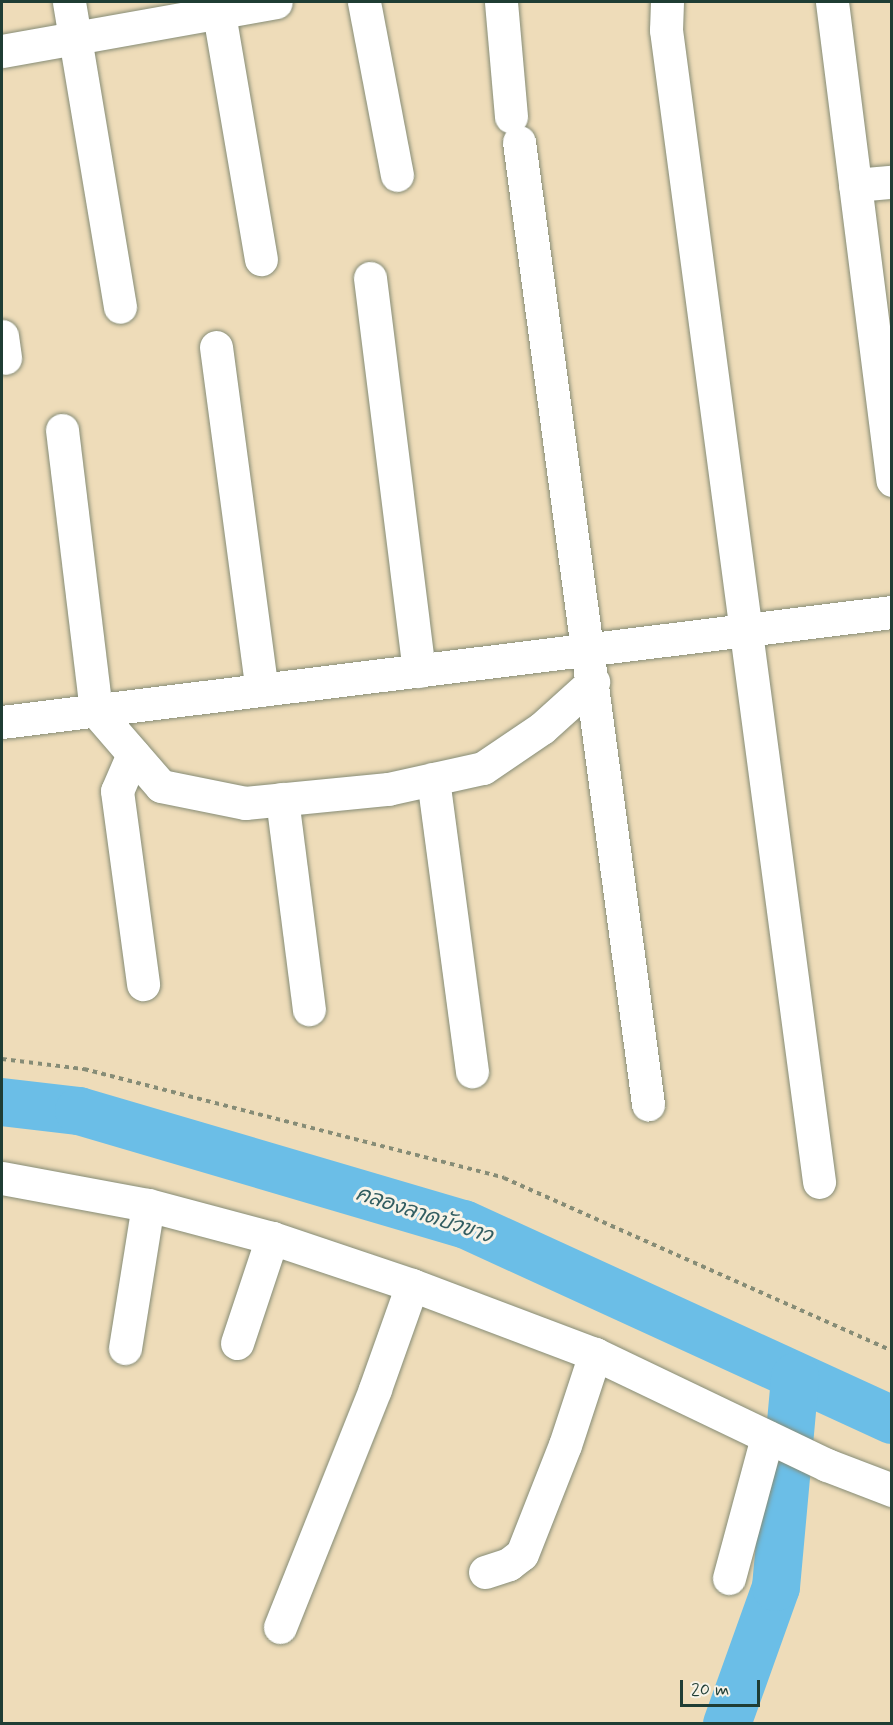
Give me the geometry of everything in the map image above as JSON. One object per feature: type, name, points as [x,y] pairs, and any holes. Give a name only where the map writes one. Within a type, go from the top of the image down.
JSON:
[{"type":"street","points":[[69,2],[120,307]]},
{"type":"street","points":[[2,51],[75,38],[218,7],[276,2]]},
{"type":"street","points":[[364,2],[397,175]]},
{"type":"street","points":[[501,2],[515,129],[589,650],[648,1104]]},
{"type":"street","points":[[667,2],[666,30],[819,1182]]},
{"type":"street","points":[[832,2],[891,480]]},
{"type":"street","points":[[218,7],[261,259]]},
{"type":"street","points":[[855,185],[891,182]]},
{"type":"street","points":[[369,278],[419,671]]},
{"type":"street","points":[[216,347],[262,690]]},
{"type":"street","points":[[62,430],[96,711],[160,786],[245,803],[388,789],[483,768],[542,728],[593,682]]},
{"type":"street","points":[[2,722],[891,612]]},
{"type":"street","points":[[133,754],[117,791],[143,984]]},
{"type":"street","points":[[433,779],[472,1071]]},
{"type":"street","points":[[282,799],[309,1009]]},
{"type":"street","points":[[2,1178],[148,1205],[272,1239],[412,1285],[595,1354],[827,1465],[891,1490]]},
{"type":"street","points":[[125,1348],[148,1205]]},
{"type":"street","points":[[237,1343],[272,1239]]},
{"type":"street","points":[[280,1627],[375,1389],[412,1285]]},
{"type":"street","points":[[485,1572],[509,1564],[522,1554],[565,1445],[595,1354]]},
{"type":"street","points":[[729,1578],[760,1434]]},
{"type":"path","points":[[2,1059],[84,1069],[504,1178],[891,1351]]},
{"type":"waterway","name":"คลองลาดบัวขาว","points":[[2,1102],[79,1111],[464,1224],[892,1420]]},
{"type":"waterway","points":[[727,1724],[776,1587],[795,1377]]}]
